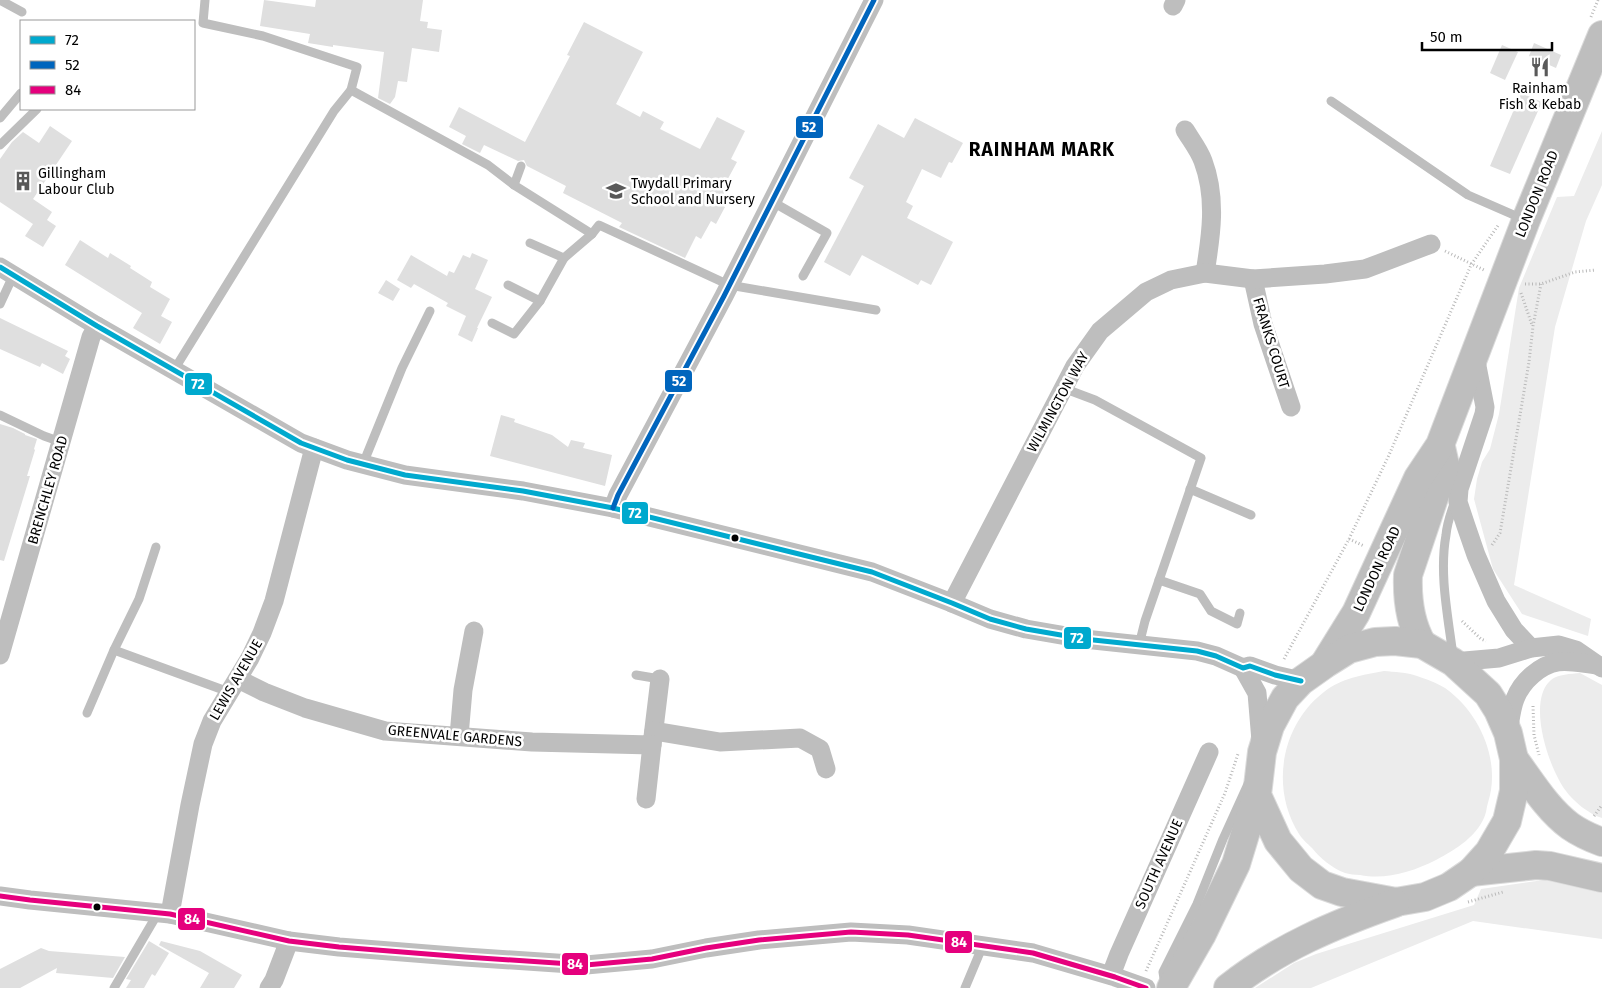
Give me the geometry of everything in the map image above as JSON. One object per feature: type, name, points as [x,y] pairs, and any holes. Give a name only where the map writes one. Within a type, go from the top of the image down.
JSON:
[{"type":"main road","name":"LONDON ROAD","points":[[1325,664],[1356,614],[1418,478],[1440,446],[1474,354],[1517,216],[1596,26]]},
{"type":"main road","name":"LONDON ROAD","points":[[1422,644],[1412,622],[1407,591],[1408,575],[1445,465],[1440,446]]},
{"type":"main road","points":[[1396,902],[1342,892],[1322,885],[1301,869],[1278,841],[1257,795],[1251,752],[1270,726],[1285,698],[1291,673],[1325,664],[1350,649],[1375,642],[1395,641],[1422,644],[1453,662],[1488,694],[1498,710],[1508,733],[1527,759],[1558,815],[1582,833],[1596,831]]},
{"type":"main road","points":[[1228,988],[1269,959],[1303,940],[1346,920],[1396,902],[1425,898],[1449,887],[1471,872],[1488,852],[1507,821],[1514,791],[1527,759]]},
{"type":"main road","points":[[1171,988],[1202,934],[1236,864],[1257,795]]},
{"type":"main road","points":[[1471,872],[1536,865],[1550,866],[1602,878]]},
{"type":"street","points":[[613,508],[874,0]]},
{"type":"street","points":[[1185,130],[1202,160],[1211,190],[1212,231],[1205,274]]},
{"type":"street","name":"WILMINGTON WAY","points":[[952,602],[1074,366],[1100,331],[1146,292],[1171,280],[1205,274],[1253,279],[1325,274],[1365,268],[1431,244]]},
{"type":"street","points":[[7,272],[301,443],[363,464],[406,475],[523,491],[613,508],[872,572],[952,602],[990,619],[1026,630],[1084,639],[1197,651],[1216,656],[1243,668],[1256,693],[1251,752]]},
{"type":"street","name":"FRANKS COURT","points":[[1253,279],[1263,324],[1291,407]]},
{"type":"street","name":"BRENCHLEY ROAD","points":[[0,655],[62,442],[90,337],[97,326]]},
{"type":"street","points":[[1474,354],[1485,407],[1458,494],[1458,502],[1476,555],[1496,601],[1514,630],[1531,648]]},
{"type":"street","name":"LEWIS AVENUE","points":[[164,914],[200,756],[212,721],[256,648],[274,601],[314,448]]},
{"type":"street","points":[[459,736],[463,690],[474,631]]},
{"type":"street","points":[[1453,662],[1499,658],[1531,648],[1559,644],[1576,650],[1600,666]]},
{"type":"street","points":[[1508,733],[1515,698],[1525,682],[1546,665],[1560,662],[1600,666]]},
{"type":"street","points":[[1243,668],[1250,666],[1275,675],[1291,673]]},
{"type":"street","points":[[646,799],[660,679]]},
{"type":"street","name":"GREENVALE GARDENS","points":[[233,686],[264,692],[305,708],[385,730],[532,742],[653,738],[720,742],[800,738],[820,749],[826,769]]},
{"type":"street","name":"SOUTH AVENUE","points":[[1108,979],[1209,752]]},
{"type":"street","points":[[0,896],[164,914],[289,941],[465,957],[586,965],[652,959],[759,940],[851,932],[908,934],[1033,953],[1108,979],[1146,981]]},
{"type":"street","points":[[269,988],[289,941]]},
{"type":"lane","points":[[0,0],[22,12]]},
{"type":"lane","points":[[174,370],[334,111],[351,90],[357,68],[263,36],[203,23],[205,0]]},
{"type":"lane","points":[[351,90],[488,164],[514,185],[592,234]]},
{"type":"lane","points":[[0,118],[20,93]]},
{"type":"lane","points":[[1331,101],[1468,195],[1517,216]]},
{"type":"lane","points":[[0,145],[36,110]]},
{"type":"lane","points":[[514,185],[521,166]]},
{"type":"lane","points":[[771,202],[827,233],[803,276]]},
{"type":"lane","points":[[492,323],[514,334],[540,301],[564,258],[592,234],[599,224],[729,285],[876,310]]},
{"type":"lane","points":[[530,243],[564,258]]},
{"type":"lane","points":[[0,304],[7,272]]},
{"type":"lane","points":[[508,285],[540,301]]},
{"type":"lane","points":[[363,464],[402,368],[430,311]]},
{"type":"lane","points":[[1064,388],[1095,400],[1201,458],[1144,621],[1139,644]]},
{"type":"lane","points":[[0,415],[44,436],[62,442]]},
{"type":"lane","points":[[1453,662],[1444,580],[1444,551],[1449,519],[1461,484]]},
{"type":"lane","points":[[1190,488],[1251,515]]},
{"type":"lane","points":[[87,713],[114,650],[139,599],[156,547]]},
{"type":"lane","points":[[1159,580],[1200,594],[1211,612],[1237,624],[1240,614]]},
{"type":"lane","points":[[114,650],[233,686]]},
{"type":"lane","points":[[636,675],[660,679]]},
{"type":"lane","points":[[1165,988],[1163,972],[1197,904],[1223,839],[1251,752]]},
{"type":"lane","points":[[114,988],[164,914]]},
{"type":"lane","points":[[965,988],[983,945]]},
{"type":"path","points":[[1596,26],[1598,0]]},
{"type":"path","points":[[1291,673],[1349,539],[1389,455],[1471,265],[1517,216]]},
{"type":"path","points":[[1431,244],[1471,265]]},
{"type":"path","points":[[1516,284],[1541,284],[1575,272],[1596,270]]},
{"type":"path","points":[[1489,546],[1492,545],[1500,533],[1541,284]]},
{"type":"path","points":[[1519,288],[1533,326]]},
{"type":"path","points":[[1349,539],[1364,546]]},
{"type":"path","points":[[1459,617],[1472,632],[1486,641]]},
{"type":"path","points":[[1525,682],[1538,688],[1532,708],[1534,735],[1527,759]]},
{"type":"path","points":[[1146,981],[1225,794],[1251,752]]},
{"type":"path","points":[[1596,831],[1594,816],[1602,805]]},
{"type":"shaded area","points":[[1602,131],[1602,185],[1586,221],[1555,327],[1514,585],[1591,619],[1588,636],[1522,614],[1493,569],[1474,499],[1482,462],[1490,449],[1499,414],[1519,288],[1557,197],[1574,196]]},
{"type":"shaded area","points":[[1384,671],[1409,674],[1435,683],[1445,688],[1466,708],[1475,720],[1487,746],[1491,761],[1491,790],[1486,812],[1478,828],[1473,835],[1451,852],[1427,864],[1399,874],[1370,876],[1350,874],[1340,871],[1327,862],[1299,834],[1290,816],[1285,797],[1283,778],[1284,758],[1298,722],[1309,706],[1324,692],[1345,680]]},
{"type":"shaded area","points":[[1580,673],[1602,685],[1602,818],[1582,807],[1559,781],[1547,752],[1540,719],[1540,703],[1544,690],[1551,680],[1565,675]]},
{"type":"shaded area","points":[[1544,880],[1575,883],[1602,891],[1602,939],[1473,921],[1311,988],[1255,988],[1294,963],[1316,954],[1474,905],[1481,889]]},
{"type":"building","points":[[264,0],[315,7],[316,0],[423,0],[420,21],[428,22],[427,28],[442,30],[439,52],[412,48],[407,82],[398,81],[395,97],[390,104],[378,98],[384,52],[308,43],[310,34],[260,26]]},
{"type":"building","points":[[584,22],[643,52],[616,104],[640,117],[643,111],[664,122],[660,129],[700,149],[717,117],[745,131],[731,159],[737,162],[724,186],[727,188],[719,203],[725,207],[716,224],[711,221],[701,239],[696,236],[685,258],[619,227],[622,223],[563,193],[566,186],[527,166],[524,160],[518,161],[484,145],[480,153],[462,144],[466,136],[449,127],[459,107],[525,142],[570,56],[567,55]]},
{"type":"building","points":[[1534,43],[1561,55],[1556,68],[1529,56]]},
{"type":"building","points":[[1502,45],[1518,52],[1505,80],[1490,73]]},
{"type":"building","points":[[1521,93],[1542,102],[1510,174],[1490,166]]},
{"type":"building","points":[[915,118],[963,143],[952,163],[949,162],[941,178],[922,169],[906,202],[913,206],[907,218],[953,242],[931,285],[921,280],[918,285],[862,255],[850,276],[824,262],[864,186],[849,178],[878,124],[904,138]]},
{"type":"building","name":"Gillingham Labour Club","points":[[50,126],[72,141],[33,199],[52,212],[47,220],[56,226],[43,247],[25,236],[33,224],[0,202],[0,159],[12,142],[23,132],[39,143]]},
{"type":"building","points":[[80,240],[108,258],[110,253],[131,266],[130,268],[152,282],[150,287],[170,299],[161,316],[172,322],[160,344],[133,328],[142,313],[65,265]]},
{"type":"building","points":[[472,253],[488,260],[475,289],[492,297],[472,342],[458,335],[466,316],[446,306],[448,303],[414,284],[411,288],[397,280],[411,255],[447,276],[449,271],[454,273],[463,255],[470,258]]},
{"type":"building","points":[[386,280],[400,289],[393,301],[378,293]]},
{"type":"building","points":[[0,318],[68,351],[65,356],[70,359],[63,374],[42,363],[40,367],[0,349]]},
{"type":"building","points":[[501,415],[515,419],[514,422],[552,435],[568,447],[571,440],[585,443],[583,448],[612,455],[605,486],[490,456]]},
{"type":"building","points":[[0,424],[37,439],[27,476],[30,476],[4,561],[0,560]]},
{"type":"building","points":[[149,941],[169,953],[155,976],[152,974],[144,988],[126,988],[131,980],[126,979]]},
{"type":"building","points":[[161,941],[200,951],[242,975],[234,988],[200,988],[209,973],[159,945]]},
{"type":"building","points":[[41,948],[49,951],[125,957],[113,978],[56,973],[57,968],[20,988],[0,988],[0,969]]},
{"type":"transit line","name":"52","points":[[613,508],[618,495],[724,296],[874,0]]},
{"type":"transit line","name":"72","points":[[0,267],[97,326],[301,443],[347,460],[405,475],[523,491],[613,508],[872,572],[990,619],[1026,629],[1084,639],[1197,651],[1216,656],[1243,668],[1250,666],[1275,675],[1301,681]]},
{"type":"transit line","name":"84","points":[[0,896],[170,914],[289,941],[339,947],[586,965],[652,959],[759,940],[851,932],[908,935],[1033,953],[1146,988]]},
{"type":"place","name":"Rainham Fish & Kebab","points":[[1540,67]]},
{"type":"place","name":"Gillingham Labour Club","points":[[23,181]]},
{"type":"place","name":"Twydall Primary School and Nursery","points":[[616,191]]},
{"type":"district","name":"RAINHAM MARK","points":[[1042,149]]}]
